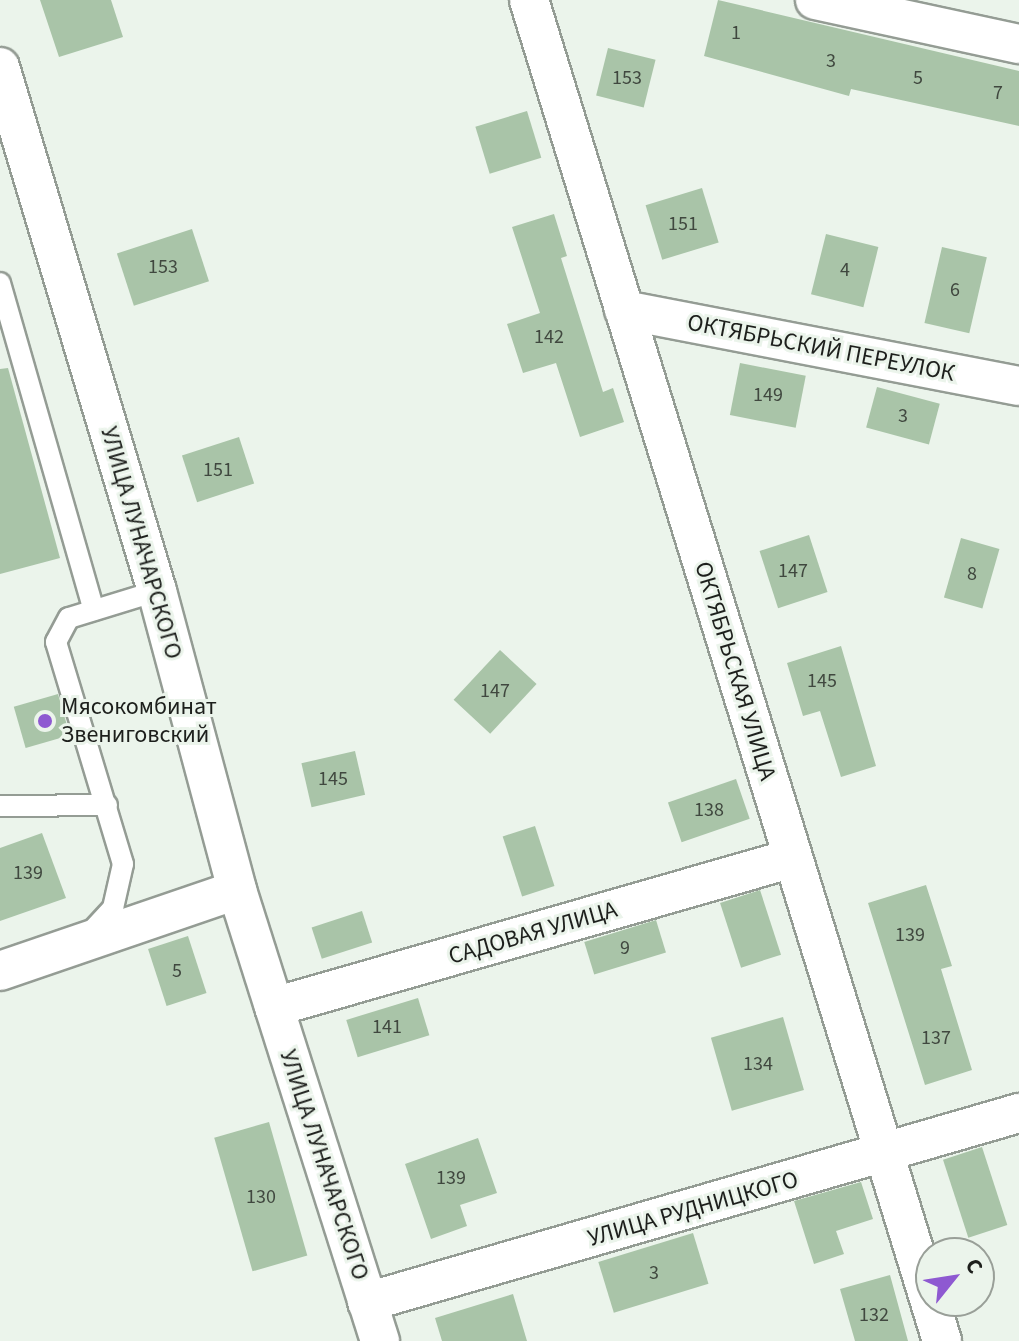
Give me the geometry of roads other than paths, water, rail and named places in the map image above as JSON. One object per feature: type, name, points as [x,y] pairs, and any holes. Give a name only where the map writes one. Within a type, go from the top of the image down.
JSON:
[{"type":"street","name":"ОКТЯБРЬСКАЯ УЛИЦА","points":[[529,0],[942,1341]]},
{"type":"street","points":[[815,0],[1019,44]]},
{"type":"street","name":"УЛИЦА ЛУНАЧАРСКОГО","points":[[0,67],[157,591],[237,890],[380,1341]]},
{"type":"street","name":"ОКТЯБРЬСКИЙ ПЕРЕУЛОК","points":[[624,310],[1019,386]]},
{"type":"street","name":"САДОВАЯ УЛИЦА","points":[[274,1007],[793,858]]},
{"type":"street","points":[[0,971],[83,940],[237,890]]},
{"type":"street","name":"УЛИЦА РУДНИЦКОГО","points":[[367,1302],[1019,1113]]},
{"type":"lane","points":[[0,283],[94,610]]},
{"type":"lane","points":[[83,940],[113,908],[123,864],[56,642],[69,618],[157,591]]},
{"type":"lane","points":[[0,819],[23,811],[107,805]]},
{"type":"lane","points":[[0,806],[23,811]]},
{"type":"place","name":"Мясокомбинат Звениговский","points":[[45,721]]}]
